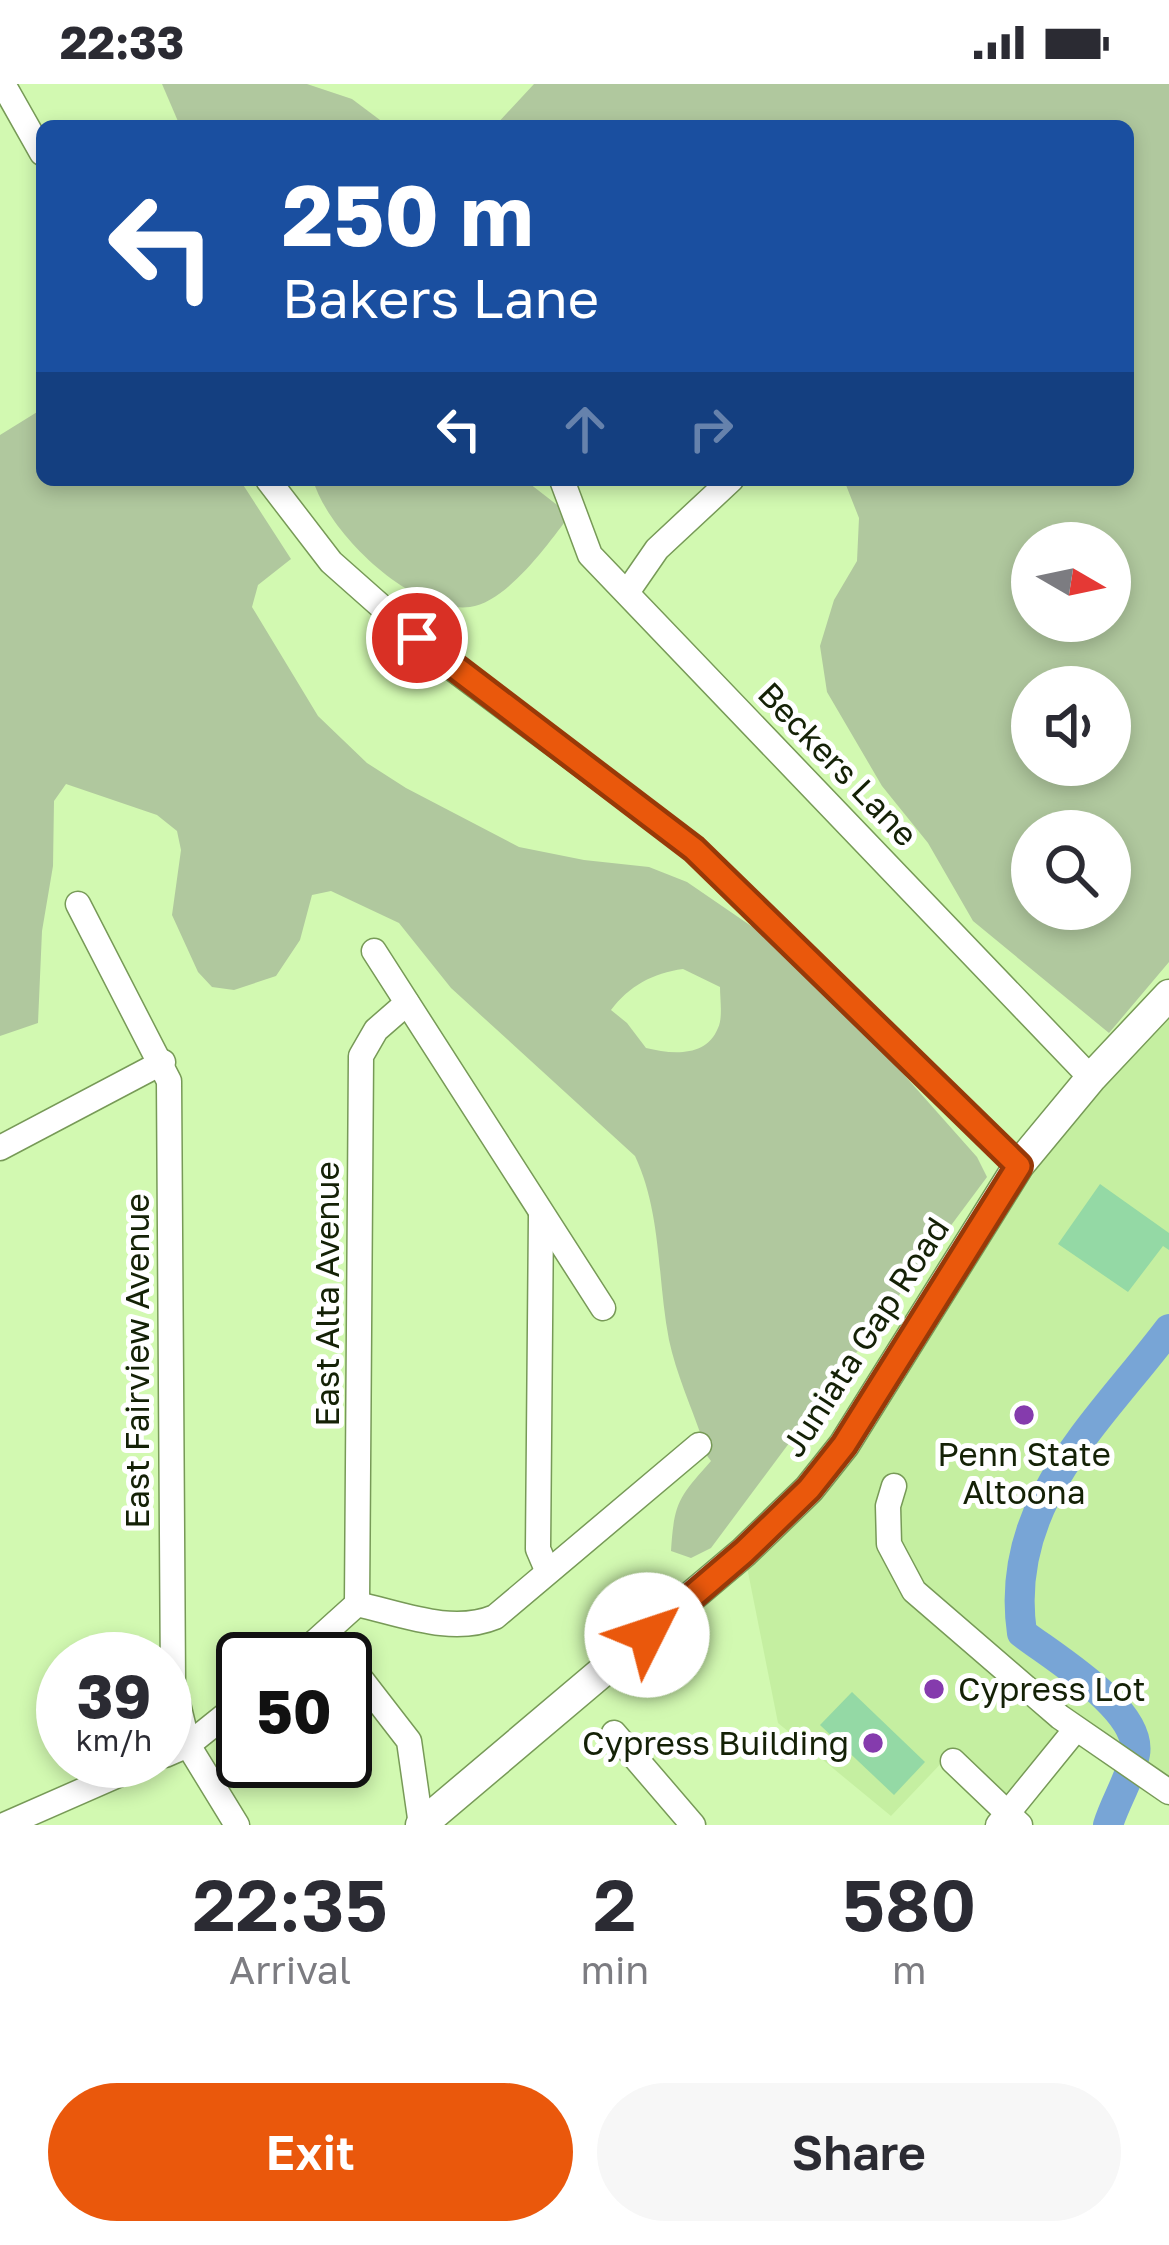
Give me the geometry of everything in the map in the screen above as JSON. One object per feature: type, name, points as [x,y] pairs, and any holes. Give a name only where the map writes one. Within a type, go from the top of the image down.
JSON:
[{"type":"main road","name":"Juniata Gap Road","points":[[421,1825],[744,1552],[809,1489],[844,1445],[1019,1166],[1091,1078],[1169,995]]},
{"type":"street","points":[[3,84],[36,142]]},
{"type":"street","points":[[273,486],[331,562],[446,663],[694,849],[1019,1166]]},
{"type":"street","name":"Beckers Lane","points":[[564,486],[590,554],[1091,1078]]},
{"type":"street","points":[[628,591],[657,549],[725,486]]},
{"type":"street","name":"East Fairview Avenue","points":[[78,904],[170,1081],[171,1632]]},
{"type":"street","points":[[374,951],[603,1307]]},
{"type":"street","name":"East Alta Avenue","points":[[357,1604],[361,1056],[376,1030],[407,1003]]},
{"type":"street","points":[[0,1148],[163,1062]]},
{"type":"street","points":[[541,1213],[538,1550],[548,1570]]},
{"type":"street","points":[[330,1632],[357,1604],[448,1624],[474,1626],[495,1617],[699,1445]]},
{"type":"street","points":[[894,1486],[888,1506],[889,1544],[914,1592],[1076,1729],[1169,1792]]},
{"type":"street","points":[[372,1693],[409,1741],[421,1825]]},
{"type":"street","points":[[953,1761],[1008,1821],[1076,1729]]},
{"type":"street","points":[[614,1733],[693,1825]]},
{"type":"street","name":"East Fairview Avenue","points":[[192,1769],[237,1825]]},
{"type":"street","points":[[3,1821],[84,1788]]},
{"type":"shaded area","points":[[162,84],[307,84],[352,99],[380,120],[177,120]]},
{"type":"shaded area","points":[[534,84],[1169,84],[1169,962],[1109,1033],[973,921],[928,843],[882,786],[827,692],[820,646],[834,600],[857,561],[859,518],[846,486],[1134,486],[1134,120],[501,120]]},
{"type":"shaded area","points":[[36,413],[36,486],[244,486],[291,559],[258,585],[252,607],[318,716],[367,763],[519,847],[649,867],[687,882],[757,930],[850,1014],[977,1157],[987,1177],[711,1548],[691,1558],[671,1551],[674,1521],[680,1501],[711,1461],[699,1445],[702,1438],[672,1352],[650,1200],[635,1156],[451,988],[399,923],[331,891],[312,895],[300,940],[276,976],[234,990],[212,987],[198,972],[172,915],[181,850],[177,831],[157,815],[66,784],[54,801],[53,866],[42,931],[38,1023],[0,1036],[0,435]],"holes":[[[683,969],[720,987],[718,1028],[705,1045],[687,1052],[666,1052],[646,1048],[611,1010],[652,977]]]},
{"type":"shaded area","points":[[316,486],[533,486],[570,515],[526,570],[498,594],[470,607],[447,606],[398,584],[375,566],[322,501]]},
{"type":"shaded area","name":"Penn State Altoona","points":[[1169,1012],[1169,1785],[1077,1717],[1007,1800],[950,1754],[891,1816],[778,1723],[747,1567],[800,1519],[849,1460],[1051,1147]]},
{"type":"building","points":[[1100,1184],[1169,1233],[1169,1250],[1163,1246],[1128,1292],[1058,1244]]},
{"type":"building","name":"Cypress Building","points":[[852,1692],[925,1762],[894,1795],[820,1725]]},
{"type":"waterway","points":[[1108,1825],[1133,1763],[1134,1737],[1125,1720],[1093,1686],[1022,1633],[1020,1587],[1027,1544],[1062,1468],[1169,1329]]},
{"type":"place","name":"Penn State Altoona","points":[[1024,1415]]},
{"type":"place","name":"Cypress Lot","points":[[934,1689]]},
{"type":"place","name":"Cypress Building","points":[[873,1743]]},
{"type":"route","points":[[417,638],[694,849],[1019,1166],[844,1445],[809,1489],[744,1552],[647,1635]]}]
